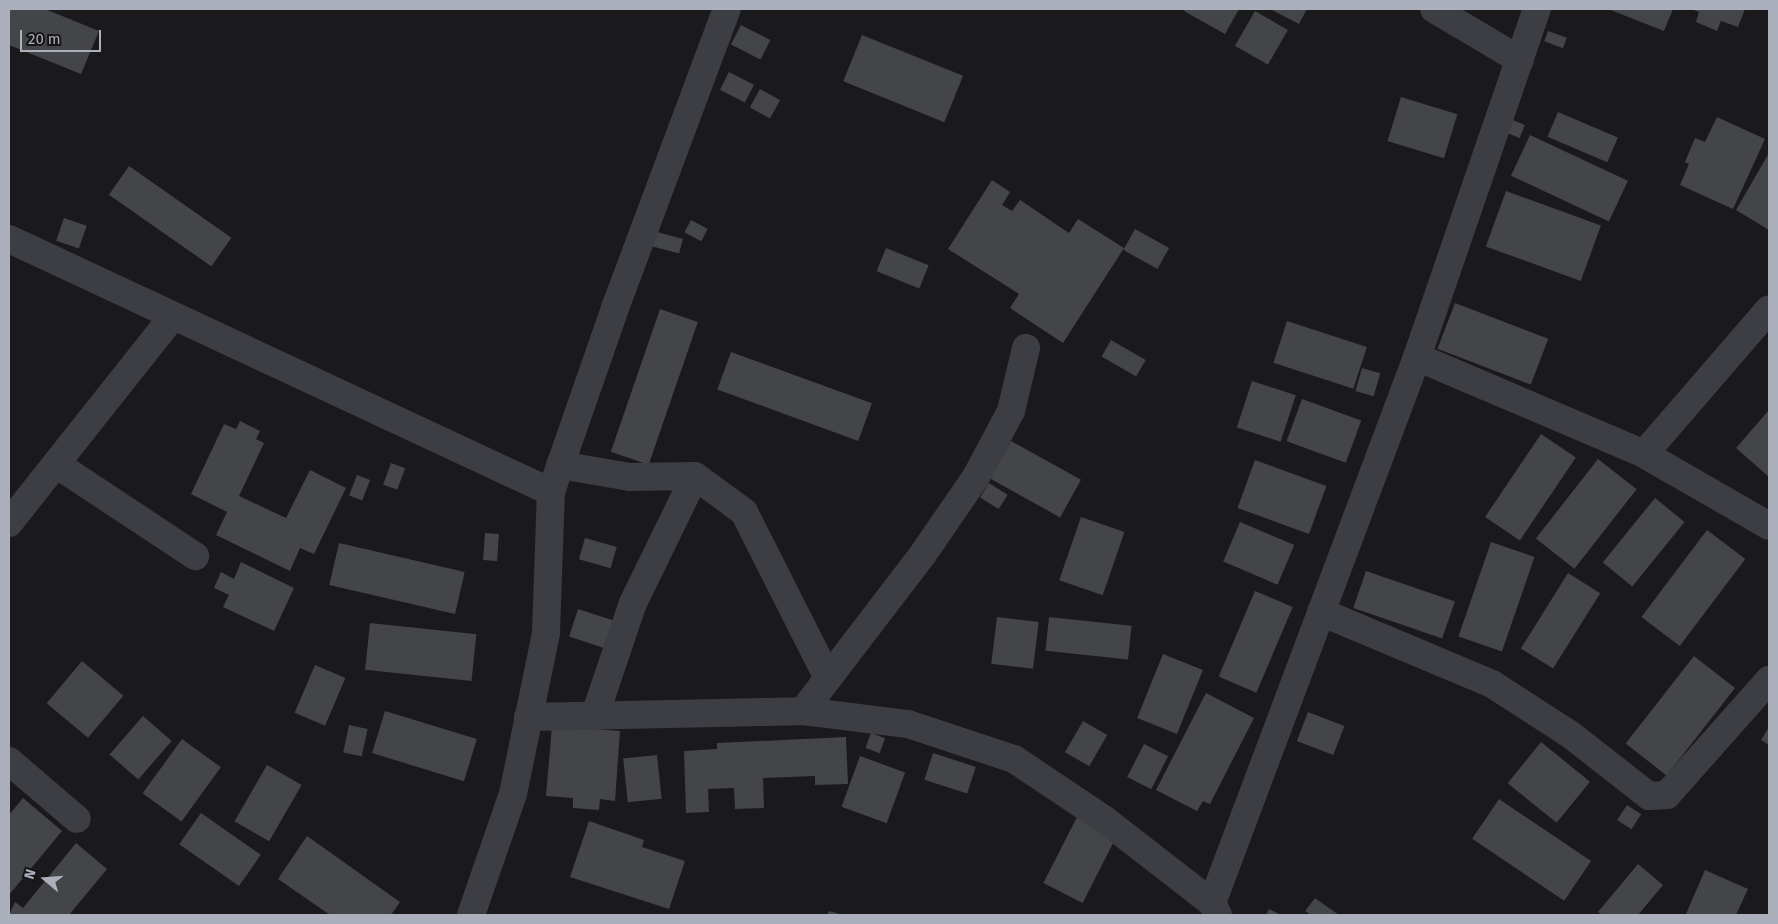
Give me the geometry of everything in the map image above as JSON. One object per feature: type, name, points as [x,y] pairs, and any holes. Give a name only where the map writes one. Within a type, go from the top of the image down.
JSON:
[{"type":"street","points":[[471,915],[513,794],[546,633],[551,492],[615,308],[727,9]]},
{"type":"street","points":[[1434,9],[1520,60]]},
{"type":"street","points":[[528,717],[803,710],[908,724],[1014,759],[1105,820],[1215,909],[1321,612],[1417,357],[1537,9]]},
{"type":"street","points":[[9,239],[551,492]]},
{"type":"street","points":[[1644,454],[1769,309]]},
{"type":"street","points":[[9,523],[173,316]]},
{"type":"street","points":[[803,710],[932,542],[976,476],[1010,411],[1026,348]]},
{"type":"street","points":[[1417,357],[1644,454],[1769,526]]},
{"type":"street","points":[[56,464],[195,556]]},
{"type":"street","points":[[560,465],[630,477],[695,476],[744,512],[828,678]]},
{"type":"street","points":[[595,715],[634,603],[695,476]]},
{"type":"street","points":[[1321,612],[1492,684],[1571,735],[1649,796],[1667,795],[1769,680]]},
{"type":"street","points":[[9,761],[77,819]]},
{"type":"building","points":[[9,9],[45,9],[99,31],[81,74],[9,45]]},
{"type":"building","points":[[1186,9],[1239,9],[1225,34],[1184,11]]},
{"type":"building","points":[[1270,9],[1307,9],[1299,24]]},
{"type":"building","points":[[1608,9],[1673,9],[1664,31]]},
{"type":"building","points":[[1691,9],[1745,9],[1738,27],[1721,21],[1717,31],[1696,22],[1699,12]]},
{"type":"building","points":[[1255,11],[1288,30],[1268,65],[1235,46]]},
{"type":"building","points":[[741,25],[770,40],[760,60],[731,45]]},
{"type":"building","points":[[1548,31],[1567,38],[1563,48],[1544,41]]},
{"type":"building","points":[[862,35],[963,76],[944,122],[843,81]]},
{"type":"building","points":[[729,72],[754,85],[745,103],[720,90]]},
{"type":"building","points":[[760,89],[780,100],[770,119],[750,107]]},
{"type":"building","points":[[1401,97],[1457,114],[1444,158],[1388,141]]},
{"type":"building","points":[[1558,112],[1618,137],[1607,162],[1547,137]]},
{"type":"building","points":[[1717,117],[1765,139],[1733,209],[1680,185],[1689,164],[1685,162],[1695,138],[1705,142]]},
{"type":"building","points":[[1510,119],[1525,125],[1520,138],[1505,132]]},
{"type":"building","points":[[1530,135],[1628,181],[1609,221],[1511,176]]},
{"type":"building","points":[[1769,153],[1769,230],[1736,210]]},
{"type":"building","points":[[129,166],[231,238],[211,266],[109,195]]},
{"type":"building","points":[[992,180],[1010,192],[1002,205],[1012,211],[1020,200],[1069,233],[1078,219],[1124,248],[1063,343],[1010,308],[1019,294],[948,249]]},
{"type":"building","points":[[1506,191],[1601,226],[1581,281],[1486,246]]},
{"type":"building","points":[[64,218],[87,226],[79,249],[56,241]]},
{"type":"building","points":[[691,220],[708,229],[701,241],[684,232]]},
{"type":"building","points":[[1135,229],[1169,248],[1157,269],[1123,250]]},
{"type":"building","points":[[653,231],[683,239],[679,254],[649,245]]},
{"type":"building","points":[[886,248],[929,265],[919,288],[877,271]]},
{"type":"building","points":[[1455,303],[1548,339],[1531,385],[1437,349]]},
{"type":"building","points":[[660,309],[698,322],[649,465],[611,452]]},
{"type":"building","points":[[1287,321],[1367,347],[1353,389],[1273,363]]},
{"type":"building","points":[[1111,340],[1146,360],[1136,376],[1102,356]]},
{"type":"building","points":[[731,352],[872,403],[858,441],[717,390]]},
{"type":"building","points":[[1362,368],[1380,373],[1374,396],[1355,391]]},
{"type":"building","points":[[1252,381],[1296,395],[1281,442],[1237,428]]},
{"type":"building","points":[[1302,399],[1361,421],[1346,463],[1287,441]]},
{"type":"building","points":[[1769,410],[1769,477],[1736,448]]},
{"type":"building","points":[[240,421],[260,431],[256,439],[264,443],[239,496],[286,518],[310,470],[346,488],[314,554],[300,548],[290,571],[216,535],[227,512],[191,494],[224,424],[236,429]]},
{"type":"building","points":[[1541,434],[1576,457],[1520,540],[1485,517]]},
{"type":"building","points":[[1011,441],[1081,480],[1060,517],[990,479]]},
{"type":"building","points":[[1598,459],[1637,489],[1574,569],[1536,539]]},
{"type":"building","points":[[1255,460],[1326,486],[1309,534],[1238,508]]},
{"type":"building","points":[[391,463],[405,468],[397,490],[383,485]]},
{"type":"building","points":[[357,475],[370,480],[362,501],[349,496]]},
{"type":"building","points":[[989,483],[1008,495],[999,509],[980,497]]},
{"type":"building","points":[[1655,498],[1685,522],[1632,586],[1603,563]]},
{"type":"building","points":[[1081,517],[1124,532],[1103,595],[1059,580]]},
{"type":"building","points":[[1240,522],[1294,545],[1278,585],[1223,562]]},
{"type":"building","points":[[1707,530],[1745,559],[1680,646],[1641,617]]},
{"type":"building","points":[[485,533],[499,534],[497,561],[483,560]]},
{"type":"building","points":[[585,538],[617,547],[611,568],[579,559]]},
{"type":"building","points":[[1491,542],[1534,557],[1502,652],[1458,637]]},
{"type":"building","points":[[339,543],[465,572],[455,614],[329,585]]},
{"type":"building","points":[[241,562],[294,588],[274,631],[223,607],[229,595],[214,588],[221,572],[234,579]]},
{"type":"building","points":[[1366,571],[1455,602],[1442,638],[1353,608]]},
{"type":"building","points":[[1568,573],[1600,593],[1553,669],[1521,648]]},
{"type":"building","points":[[1255,591],[1293,607],[1256,693],[1219,677]]},
{"type":"building","points":[[578,609],[615,621],[606,649],[569,637]]},
{"type":"building","points":[[997,617],[1039,622],[1033,669],[991,664]]},
{"type":"building","points":[[1049,617],[1132,626],[1128,659],[1045,651]]},
{"type":"building","points":[[370,623],[476,634],[472,681],[365,670]]},
{"type":"building","points":[[1163,654],[1203,670],[1177,734],[1137,718]]},
{"type":"building","points":[[1694,656],[1735,688],[1667,775],[1626,743]]},
{"type":"building","points":[[82,661],[123,696],[88,738],[47,703]]},
{"type":"building","points":[[315,665],[345,678],[325,726],[295,713]]},
{"type":"building","points":[[1206,693],[1254,718],[1210,804],[1203,801],[1197,811],[1156,790]]},
{"type":"building","points":[[385,711],[477,739],[464,781],[372,753]]},
{"type":"building","points":[[1308,712],[1344,726],[1333,755],[1297,741]]},
{"type":"building","points":[[143,716],[172,741],[138,779],[110,754]]},
{"type":"building","points":[[1083,721],[1107,735],[1089,766],[1065,752]]},
{"type":"building","points":[[349,725],[368,729],[362,756],[343,752]]},
{"type":"building","points":[[552,726],[620,731],[615,801],[600,799],[599,810],[573,808],[573,798],[546,796]]},
{"type":"building","points":[[1769,727],[1769,745],[1761,740]]},
{"type":"building","points":[[871,733],[885,738],[880,753],[866,748]]},
{"type":"building","points":[[846,737],[848,784],[815,785],[815,776],[763,778],[764,808],[735,809],[734,788],[708,789],[709,812],[686,813],[684,751],[717,749],[717,743]]},
{"type":"building","points":[[182,739],[221,767],[181,821],[143,793]]},
{"type":"building","points":[[1541,742],[1590,782],[1557,823],[1508,783]]},
{"type":"building","points":[[1144,744],[1168,756],[1151,789],[1127,777]]},
{"type":"building","points":[[933,753],[976,767],[967,794],[924,780]]},
{"type":"building","points":[[657,755],[662,799],[628,802],[623,759]]},
{"type":"building","points":[[860,756],[905,772],[887,823],[842,807]]},
{"type":"building","points":[[267,765],[302,785],[269,841],[234,821]]},
{"type":"building","points":[[23,798],[62,831],[9,895],[9,815]]},
{"type":"building","points":[[1499,799],[1591,861],[1564,901],[1472,839]]},
{"type":"building","points":[[1627,805],[1641,814],[1631,829],[1617,820]]},
{"type":"building","points":[[201,813],[261,855],[239,886],[179,844]]},
{"type":"building","points":[[1077,817],[1116,837],[1083,903],[1043,883]]},
{"type":"building","points":[[589,821],[644,840],[642,847],[685,861],[669,909],[570,877]]},
{"type":"building","points":[[307,836],[400,902],[391,915],[330,915],[278,879]]},
{"type":"building","points":[[76,843],[107,869],[69,915],[9,915],[15,902],[23,908]]},
{"type":"building","points":[[1638,864],[1663,885],[1638,915],[1602,915],[1598,912]]},
{"type":"building","points":[[1705,870],[1748,889],[1736,915],[1686,914]]},
{"type":"building","points":[[1315,898],[1339,915],[1311,915],[1305,911]]},
{"type":"building","points":[[1269,909],[1281,915],[1266,915]]},
{"type":"building","points":[[829,911],[843,915],[827,915]]}]
